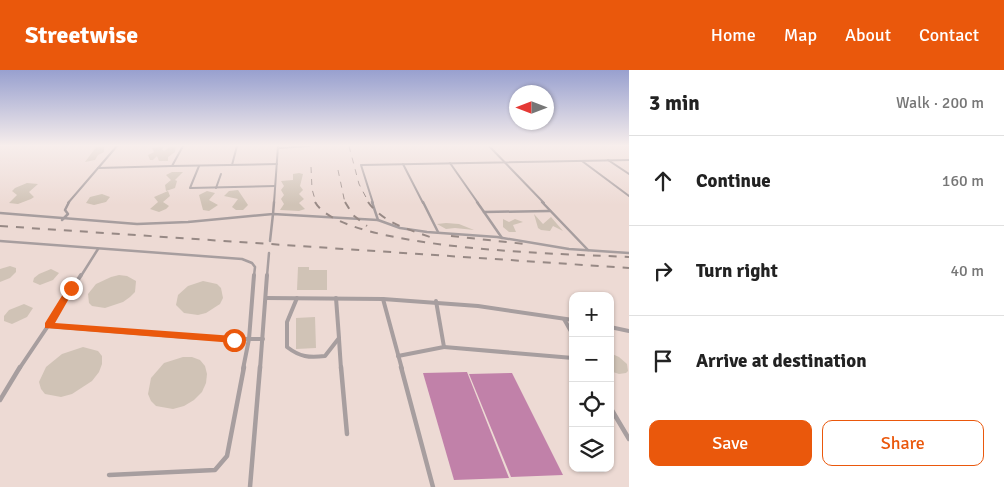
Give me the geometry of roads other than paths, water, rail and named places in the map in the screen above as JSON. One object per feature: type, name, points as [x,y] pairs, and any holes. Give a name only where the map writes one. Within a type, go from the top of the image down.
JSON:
[{"type":"lane","points":[[62,220],[68,214],[65,210],[71,198],[99,165]]},
{"type":"lane","points":[[97,168],[217,165]]},
{"type":"lane","points":[[270,241],[277,165]]},
{"type":"lane","points":[[361,165],[378,220]]},
{"type":"lane","points":[[404,165],[438,232]]},
{"type":"lane","points":[[452,165],[502,238]]},
{"type":"lane","points":[[507,165],[589,251]]},
{"type":"lane","points":[[588,165],[629,196]]},
{"type":"lane","points":[[616,165],[629,174]]},
{"type":"lane","points":[[199,166],[190,188],[275,186]]},
{"type":"lane","points":[[216,188],[220,174]]},
{"type":"lane","points":[[484,212],[551,211]]},
{"type":"lane","points":[[0,213],[62,220],[154,223],[273,214],[309,215],[378,220],[400,228],[502,238],[589,251],[629,253]]},
{"type":"lane","points":[[0,242],[242,259],[252,262],[255,267],[250,339],[227,456],[215,470],[108,475]]},
{"type":"lane","points":[[0,400],[98,249]]},
{"type":"lane","points":[[250,487],[270,253]]},
{"type":"lane","points":[[266,298],[436,301],[500,307],[569,319]]},
{"type":"lane","points":[[297,298],[288,315],[284,331],[286,347],[298,357],[312,358],[325,356],[339,338]]},
{"type":"lane","points":[[336,298],[347,434]]},
{"type":"lane","points":[[383,299],[433,487]]},
{"type":"lane","points":[[436,301],[444,347]]},
{"type":"lane","points":[[563,318],[569,328]]},
{"type":"lane","points":[[48,326],[96,328],[180,336],[263,339]]},
{"type":"lane","points":[[614,328],[629,331]]},
{"type":"lane","points":[[398,356],[444,347],[569,358]]},
{"type":"lane","points":[[614,414],[629,439]]},
{"type":"railway","points":[[354,165],[359,184],[369,203]]},
{"type":"railway","points":[[311,167],[312,189],[316,203]]},
{"type":"railway","points":[[338,170],[345,203]]},
{"type":"railway","points":[[345,202],[353,215],[367,226]]},
{"type":"railway","points":[[368,202],[389,221],[433,238]]},
{"type":"railway","points":[[316,203],[334,218],[368,231],[412,240],[461,247],[512,251],[629,257]]},
{"type":"railway","points":[[0,226],[629,268]]},
{"type":"railway","points":[[451,236],[525,244]]}]
